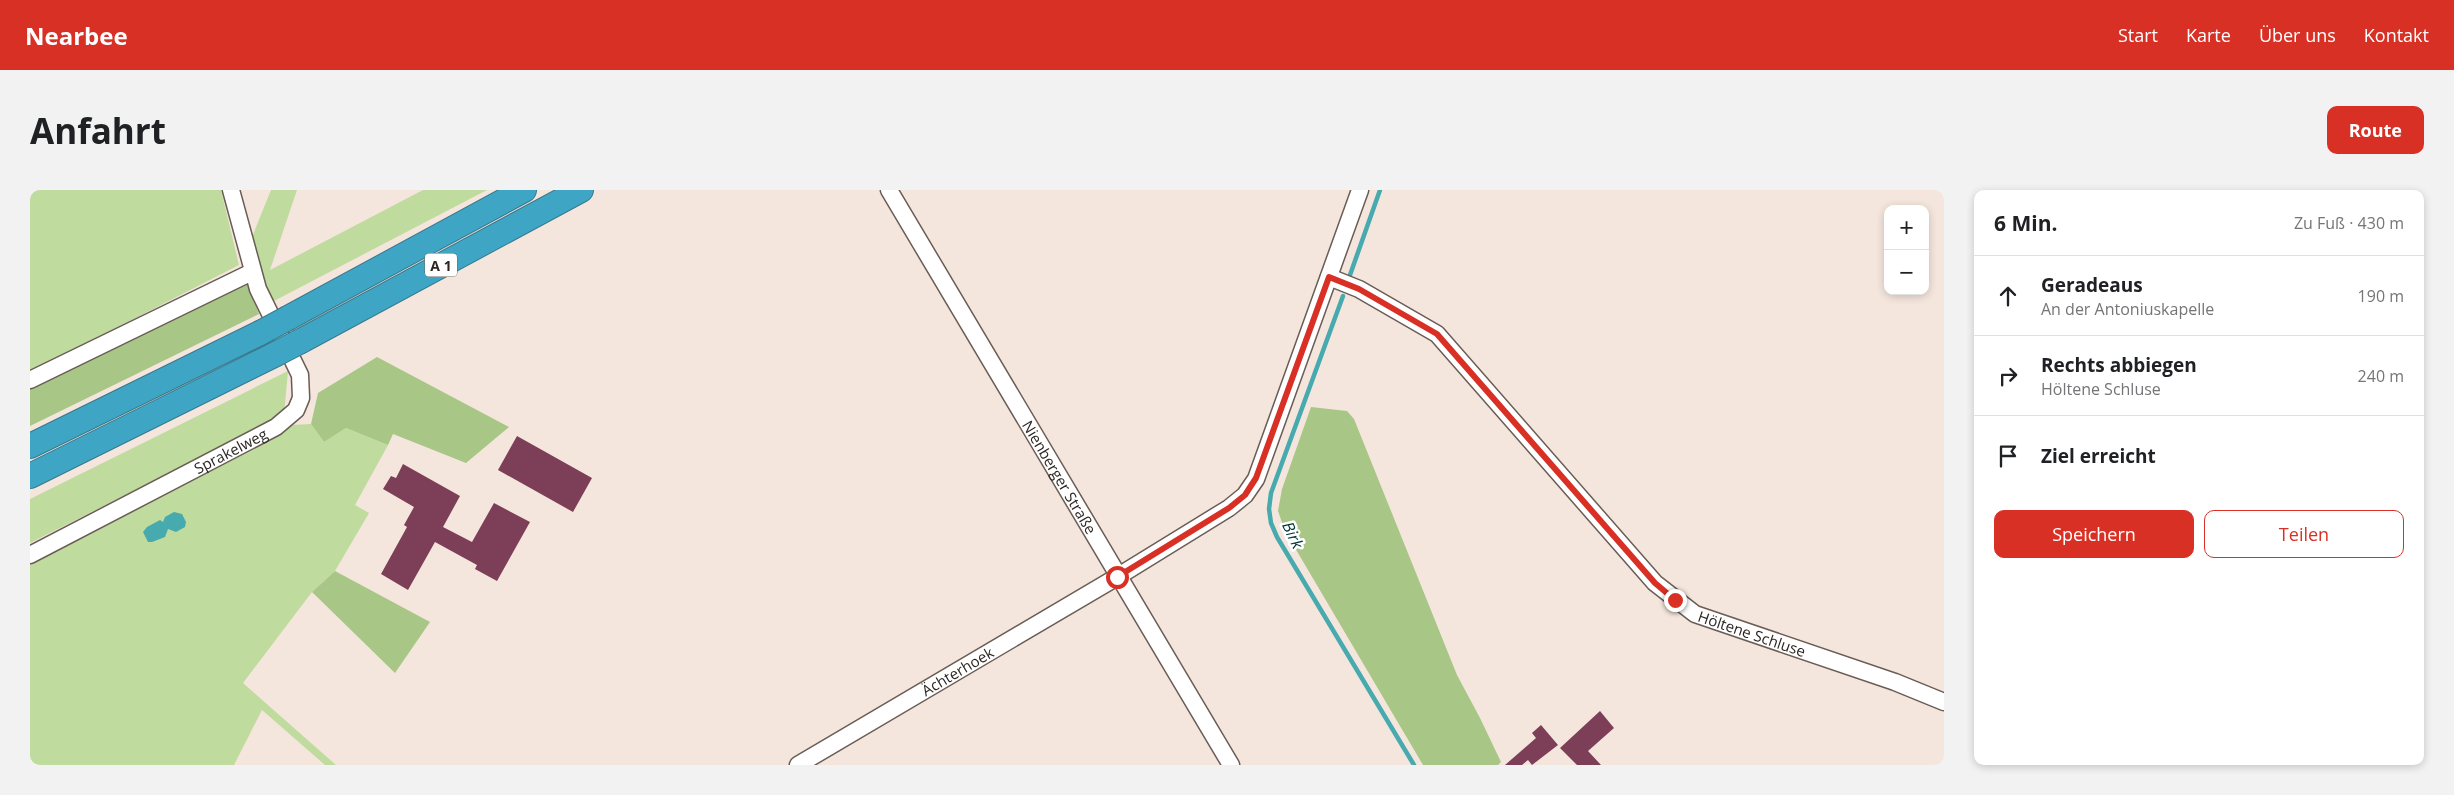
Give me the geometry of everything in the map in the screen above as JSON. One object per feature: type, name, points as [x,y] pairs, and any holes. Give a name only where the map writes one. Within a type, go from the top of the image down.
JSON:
[{"type":"highway","name":"A 1","points":[[30,446],[260,333],[524,190]]},
{"type":"highway","name":"A 1","points":[[30,476],[301,341],[581,190]]},
{"type":"street","name":"Sprakelweg","points":[[30,554],[276,427],[296,410],[301,398],[300,375],[258,289],[231,190]]},
{"type":"street","name":"Nienberger Straße","points":[[889,190],[1230,765]]},
{"type":"street","name":"Ächterhoek","points":[[798,765],[1117,577],[1229,508],[1245,495],[1256,478],[1333,279],[1360,190]]},
{"type":"street","points":[[30,380],[252,272]]},
{"type":"street","name":"Höltene Schluse","points":[[1333,279],[1359,289],[1437,334],[1655,583],[1694,614],[1895,682],[1944,702]]},
{"type":"green space","points":[[30,190],[221,190],[239,265],[30,372]]},
{"type":"green space","points":[[271,190],[297,190],[270,270],[423,190],[487,190],[272,302],[257,268],[250,242]]},
{"type":"green space","points":[[247,283],[259,314],[30,426],[30,387]]},
{"type":"green space","points":[[377,357],[509,427],[466,463],[393,434],[388,445],[346,428],[324,442],[311,424],[318,393]]},
{"type":"green space","points":[[288,371],[284,415],[30,543],[30,499]]},
{"type":"green space","points":[[1311,407],[1347,411],[1354,419],[1457,675],[1501,762],[1498,765],[1423,765],[1285,531],[1278,511],[1282,489]]},
{"type":"green space","points":[[311,424],[324,442],[346,428],[388,445],[355,505],[369,513],[335,571],[312,592],[243,683],[336,765],[325,765],[262,710],[234,765],[30,765],[30,560],[291,425]]},
{"type":"green space","points":[[335,571],[430,622],[395,673],[312,592]]},
{"type":"water","points":[[174,512],[182,514],[186,522],[185,527],[176,532],[168,529],[165,537],[148,542],[143,532],[147,527],[160,520],[163,522],[165,517]]},
{"type":"building","points":[[517,436],[592,478],[573,512],[498,470]]},
{"type":"building","points":[[403,464],[460,496],[443,527],[472,542],[494,503],[530,522],[497,581],[475,569],[477,565],[435,542],[408,590],[381,574],[407,527],[404,525],[414,507],[383,489],[391,476],[396,478]]},
{"type":"building","points":[[1600,711],[1614,728],[1588,751],[1601,765],[1577,765],[1560,748]]},
{"type":"building","points":[[1541,725],[1558,745],[1532,765],[1528,760],[1522,765],[1505,765],[1536,738],[1532,733]]},
{"type":"waterway","name":"Birk","points":[[1350,275],[1380,190]]},
{"type":"waterway","name":"Birk","points":[[1343,296],[1271,493],[1269,509],[1271,523],[1277,537],[1414,765]]},
{"type":"route","points":[[1117,577],[1229,508],[1245,495],[1256,478],[1329,277],[1359,289],[1437,334],[1655,583],[1675,600]]}]
